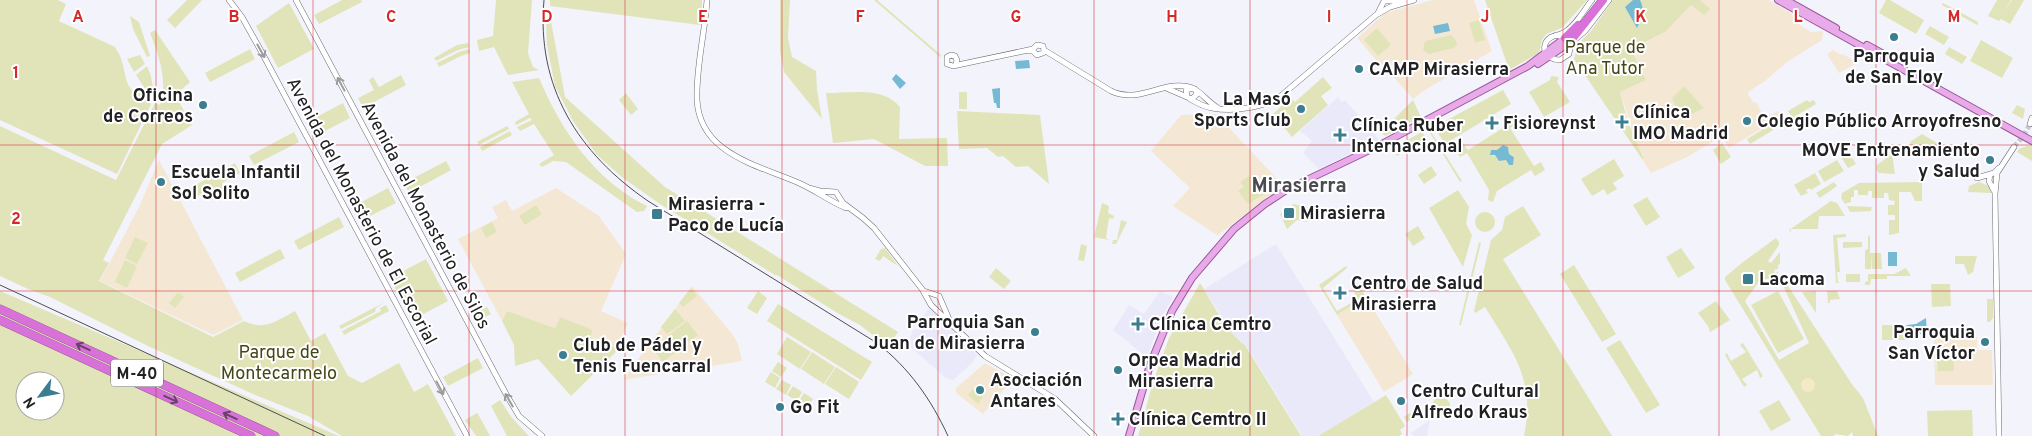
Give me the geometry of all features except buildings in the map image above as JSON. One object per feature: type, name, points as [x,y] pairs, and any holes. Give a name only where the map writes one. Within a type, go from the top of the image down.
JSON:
[{"type":"highway","points":[[1567,41],[1598,0]]},
{"type":"highway","points":[[1567,41],[1603,0]]},
{"type":"highway","name":"M-40","points":[[0,309],[275,436]]},
{"type":"highway","name":"M-40","points":[[0,320],[251,436]]},
{"type":"main road","points":[[1778,0],[2032,141]]},
{"type":"main road","points":[[1786,0],[2032,136]]},
{"type":"main road","points":[[1133,436],[1156,358],[1174,313],[1194,280],[1216,253],[1241,228],[1267,207],[1285,196],[1385,146],[1548,55],[1567,41]]},
{"type":"main road","points":[[1129,436],[1150,364],[1172,311],[1192,278],[1234,229],[1264,204],[1288,189],[1425,121],[1548,55]]},
{"type":"street","name":"Avenida del Monasterio de El Escorial","points":[[229,0],[242,17],[261,51],[467,436]]},
{"type":"street","name":"Avenida del Monasterio de Silos","points":[[296,0],[506,394],[519,416],[542,436]]},
{"type":"street","points":[[707,0],[697,98],[700,116],[710,136],[735,157],[810,188],[836,192],[874,228],[933,306],[985,356],[1055,398],[1094,436]]},
{"type":"street","points":[[1166,88],[1207,107],[1218,109],[1258,106],[1277,99],[1376,15],[1384,1],[1408,2],[1414,0]]},
{"type":"street","points":[[1548,55],[1545,49],[1547,41],[1566,31],[1592,0]]},
{"type":"street","points":[[1556,35],[1567,41],[1578,39],[1609,0]]},
{"type":"street","points":[[973,61],[951,55],[946,59],[949,66],[1033,50],[1038,44],[1042,45],[1043,52]]},
{"type":"street","points":[[1033,50],[1037,55],[1043,52],[1053,56],[1111,91],[1121,95],[1135,96],[1180,85],[1194,88],[1218,109]]},
{"type":"street","points":[[956,64],[957,58]]},
{"type":"street","points":[[1188,98],[1196,97],[1194,88]]},
{"type":"street","points":[[1188,98],[1186,90],[1194,88]]},
{"type":"street","points":[[1997,178],[1989,181],[1977,178],[1990,174],[1999,168],[2014,147]]},
{"type":"street","points":[[1999,168],[1995,194],[1999,436]]},
{"type":"street","points":[[1990,174],[1989,181],[1995,194]]},
{"type":"street","points":[[810,188],[853,210]]},
{"type":"street","points":[[830,199],[828,193],[831,190]]},
{"type":"street","points":[[830,199],[836,199],[837,195]]},
{"type":"street","points":[[922,289],[932,295],[939,296],[951,322]]},
{"type":"street","points":[[929,301],[932,295]]},
{"type":"street","points":[[933,306],[938,306],[941,302]]},
{"type":"shaded area","points":[[1433,0],[1474,0],[1492,51],[1413,99],[1390,73],[1388,74],[1357,38],[1385,13]]},
{"type":"shaded area","points":[[1674,0],[1769,0],[1792,14],[1800,25],[1811,32],[1823,31],[1822,40],[1787,62],[1765,81],[1748,92],[1765,118],[1778,111],[1781,117],[1729,148],[1715,124],[1712,142],[1687,157],[1651,173],[1642,159],[1644,157],[1632,136],[1631,125],[1620,92],[1646,80],[1631,49],[1665,32]]},
{"type":"shaded area","points":[[1833,50],[1857,63],[1839,73],[1827,54]]},
{"type":"shaded area","name":"Clínica Ruber Internacional","points":[[1338,97],[1342,102],[1345,100],[1379,140],[1319,169],[1303,153],[1312,141],[1300,131]]},
{"type":"shaded area","points":[[1216,114],[1281,185],[1279,189],[1218,235],[1220,237],[1173,206],[1190,188],[1151,151],[1181,115]]},
{"type":"shaded area","points":[[159,160],[243,320],[213,335],[100,281],[140,205]]},
{"type":"shaded area","points":[[556,188],[599,216],[626,254],[601,311],[628,323],[616,348],[590,336],[593,331],[560,317],[555,328],[507,311],[502,321],[458,239],[498,218],[492,207],[506,200],[512,211]]},
{"type":"shaded area","points":[[1276,244],[1374,402],[1318,436],[1302,436],[1246,345],[1236,338],[1204,289]]},
{"type":"shaded area","points":[[692,286],[733,335],[738,344],[742,361],[623,380]]},
{"type":"shaded area","name":"Clínica Cemtro","points":[[1160,291],[1173,297],[1162,317],[1148,354],[1144,355],[1113,330],[1129,305],[1144,314]]},
{"type":"shaded area","points":[[1366,297],[1413,374],[1384,392],[1337,315]]},
{"type":"shaded area","points":[[928,309],[931,309],[977,355],[972,363],[953,380],[946,378],[909,346],[908,342],[913,330],[921,329],[923,325],[922,318]]},
{"type":"shaded area","points":[[1977,337],[1977,350],[1992,350],[1993,385],[1935,385],[1934,338]]},
{"type":"shaded area","name":"Asociación Antares","points":[[985,363],[1013,379],[983,414],[956,393],[956,388]]},
{"type":"shaded area","points":[[1430,420],[1427,436],[1414,436],[1411,433]]},
{"type":"green space","points":[[0,0],[58,0],[66,4],[59,21],[115,47],[121,58],[129,86],[132,90],[141,93],[151,104],[117,174],[0,120]]},
{"type":"green space","points":[[187,0],[202,0],[175,28],[167,20]]},
{"type":"green space","points":[[342,0],[361,0],[362,2],[319,24],[314,15]]},
{"type":"green space","points":[[496,0],[532,0],[528,53],[533,67],[539,70],[508,75],[494,47],[479,51],[477,40],[493,36]]},
{"type":"green space","points":[[550,0],[702,0],[700,25],[550,6]]},
{"type":"green space","points":[[780,0],[790,0],[788,38],[792,57],[816,71],[822,119],[784,72],[780,51]]},
{"type":"green space","points":[[874,0],[877,0],[941,55],[940,57]]},
{"type":"green space","points":[[1485,0],[1587,0],[1562,28],[1546,34],[1542,40],[1539,53],[1509,70]]},
{"type":"green space","name":"Parque de Ana Tutor","points":[[1613,0],[1700,0],[1710,9],[1704,15],[1691,5],[1665,32],[1631,49],[1646,80],[1620,92],[1630,126],[1644,158],[1642,159],[1574,59],[1578,44],[1591,31]]},
{"type":"green space","points":[[1886,0],[1890,0],[1924,20],[1916,34],[1879,13]]},
{"type":"green space","points":[[1997,0],[2011,0],[2005,11],[2012,0],[2024,0],[2010,24],[2001,19],[1999,21],[1988,16]]},
{"type":"green space","points":[[289,3],[314,49],[278,68],[256,26]]},
{"type":"green space","points":[[1943,3],[1978,22],[1978,24],[1942,5]]},
{"type":"green space","points":[[130,16],[139,22],[150,56],[147,57],[133,29]]},
{"type":"green space","points":[[550,16],[565,97],[665,187],[898,332],[888,347],[860,325],[660,204],[623,178],[597,155],[573,121],[555,86],[547,45],[546,18]]},
{"type":"green space","points":[[1479,20],[1485,40],[1475,43],[1469,23]]},
{"type":"green space","points":[[1930,26],[1949,37],[1944,45],[1925,34]]},
{"type":"green space","points":[[1377,28],[1391,45],[1378,56],[1364,40]]},
{"type":"green space","name":"Parque de Montecarmelo","points":[[155,30],[190,82],[175,95],[192,125],[162,144],[103,260],[109,263],[99,281],[213,337],[244,321],[258,325],[270,324],[295,311],[311,341],[325,333],[348,376],[362,383],[399,363],[414,392],[428,384],[456,436],[342,436],[308,416],[253,394],[148,346],[50,297],[0,276],[0,126],[116,180],[155,103],[160,105],[163,78],[150,33]]},
{"type":"green space","points":[[1451,35],[1456,40],[1457,45],[1454,48],[1429,54],[1423,50],[1425,41]]},
{"type":"green space","points":[[1981,40],[2013,58],[2002,78],[1970,61]]},
{"type":"green space","points":[[468,43],[469,47],[458,50],[436,61],[434,58],[457,45]]},
{"type":"green space","points":[[1949,47],[1967,57],[1962,64],[1945,54]]},
{"type":"green space","points":[[250,49],[255,59],[210,82],[205,73]]},
{"type":"green space","points":[[469,49],[470,53],[439,67],[437,63]]},
{"type":"green space","points":[[140,55],[145,64],[134,72],[127,59]]},
{"type":"green space","points":[[147,66],[153,88],[151,91],[146,90],[136,75]]},
{"type":"green space","points":[[401,75],[406,85],[363,108],[358,98],[374,90],[369,80],[373,77],[379,87]]},
{"type":"green space","points":[[1551,76],[1559,77],[1557,82],[1570,102],[1544,117],[1529,92],[1550,80]]},
{"type":"green space","name":"La Masó Sports Club","points":[[1323,77],[1332,88],[1321,96],[1328,105],[1292,137],[1273,114],[1290,98],[1295,102]]},
{"type":"green space","points":[[539,78],[569,135],[582,152],[611,183],[647,206],[644,211],[637,212],[566,162],[553,161],[542,167],[539,164],[554,155],[534,124],[520,131],[517,127],[532,120],[530,118],[516,125],[515,122],[529,114],[512,82]]},
{"type":"green space","points":[[1684,86],[1704,108],[1681,119],[1672,98]]},
{"type":"green space","points":[[1503,90],[1511,104],[1445,144],[1434,127]]},
{"type":"green space","points":[[959,92],[967,92],[967,109],[959,109]]},
{"type":"green space","points":[[626,93],[638,109],[631,115],[619,100]]},
{"type":"green space","points":[[826,93],[876,93],[893,100],[900,107],[899,139],[947,138],[948,166],[925,166],[874,139],[833,143]]},
{"type":"green space","points":[[1413,100],[1421,117],[1385,136],[1381,132]]},
{"type":"green space","points":[[1807,100],[1809,102],[1814,100],[1816,104],[1792,118],[1788,111]]},
{"type":"green space","points":[[343,103],[350,118],[315,136],[307,122]]},
{"type":"green space","points":[[2017,105],[2025,109],[2023,119],[2012,113]]},
{"type":"green space","points":[[957,111],[1040,115],[1049,184],[1028,166],[1016,167],[1003,156],[998,157],[987,148],[959,149]]},
{"type":"green space","points":[[1511,115],[1516,124],[1510,128],[1534,166],[1541,162],[1545,170],[1535,176],[1531,170],[1497,191],[1493,202],[1488,200],[1489,190],[1467,153],[1460,157],[1454,149],[1463,143],[1468,150],[1506,126],[1503,120]],"holes":[[[1503,145],[1508,147],[1509,154],[1514,156],[1513,165],[1509,165],[1506,159],[1499,161],[1496,155],[1493,156],[1490,152],[1497,150]]]},
{"type":"green space","points":[[1770,125],[1773,130],[1750,144],[1747,139]]},
{"type":"green space","points":[[507,126],[509,129],[479,145],[477,142]]},
{"type":"green space","points":[[1428,127],[1462,181],[1460,182]]},
{"type":"green space","points":[[510,131],[512,135],[482,151],[480,147]]},
{"type":"green space","points":[[294,132],[299,142],[254,165],[249,156]]},
{"type":"green space","points":[[1422,132],[1426,138],[1397,156],[1392,148]]},
{"type":"green space","points":[[1922,134],[1942,146],[1935,154],[1925,156],[1916,144],[1911,147],[1910,142]]},
{"type":"green space","points":[[1722,143],[1731,157],[1721,164],[1713,150]]},
{"type":"green space","points":[[2032,146],[2032,161],[2017,152],[2019,149]]},
{"type":"green space","points":[[1849,153],[1856,164],[1848,168],[1841,157]]},
{"type":"green space","points":[[1892,154],[1895,174],[1879,173],[1876,169],[1877,165]]},
{"type":"green space","points":[[1614,159],[1624,176],[1613,183],[1617,189],[1607,195],[1604,189],[1592,196],[1581,179]]},
{"type":"green space","points":[[1837,160],[1844,171],[1824,182],[1818,171]]},
{"type":"green space","points":[[446,161],[451,170],[409,193],[404,183]]},
{"type":"green space","points":[[235,163],[240,173],[222,183],[224,188],[215,193],[212,188],[195,197],[190,188]]},
{"type":"green space","points":[[1431,166],[1437,175],[1424,184],[1418,175]]},
{"type":"green space","points":[[1815,173],[1821,184],[1811,190],[1810,188],[1806,190],[1808,193],[1801,196],[1794,185]]},
{"type":"green space","points":[[1249,176],[1264,194],[1248,204],[1238,191],[1244,187],[1240,182]]},
{"type":"green space","points":[[1834,182],[1837,186],[1820,198],[1816,193]]},
{"type":"green space","points":[[1922,182],[1922,201],[1915,201],[1911,192],[1899,192],[1899,233],[1889,235],[1889,220],[1895,220],[1895,215],[1888,215],[1888,205],[1894,205],[1895,201],[1889,200],[1888,193],[1884,193],[1884,198],[1872,198],[1872,191],[1868,191],[1868,195],[1858,195],[1858,190],[1854,190],[1854,197],[1851,197],[1851,202],[1845,204],[1841,198],[1842,193],[1859,183]]},
{"type":"green space","points":[[1979,182],[1989,186],[1991,193],[1968,192],[1969,186]]},
{"type":"green space","points":[[388,188],[396,203],[360,221],[352,207]]},
{"type":"green space","points":[[1458,190],[1469,207],[1466,224],[1472,235],[1463,267],[1429,208]]},
{"type":"green space","points":[[1647,197],[1660,217],[1646,226],[1633,205]]},
{"type":"green space","points":[[1831,201],[1837,203],[1845,216],[1819,216],[1818,229],[1791,229],[1791,232],[1789,230]]},
{"type":"green space","points":[[1102,203],[1109,206],[1108,213],[1114,216],[1113,219],[1109,218],[1106,238],[1109,240],[1094,237]]},
{"type":"green space","points":[[1294,204],[1307,207],[1314,218],[1307,222],[1297,220],[1287,229],[1280,214]]},
{"type":"green space","points":[[536,205],[542,214],[525,225],[519,216]]},
{"type":"green space","points":[[1523,206],[1541,235],[1503,259],[1612,436],[1524,436],[1527,398],[1520,367],[1485,307],[1475,313],[1474,311],[1491,240],[1502,230],[1505,217]]},
{"type":"green space","points":[[1847,206],[1872,207],[1871,211],[1850,212]]},
{"type":"green space","points":[[1485,212],[1492,215],[1495,222],[1492,229],[1485,232],[1478,229],[1475,222],[1478,215]]},
{"type":"green space","points":[[339,217],[344,227],[299,250],[294,241]]},
{"type":"green space","points":[[1121,220],[1127,222],[1116,244],[1112,244],[1113,240],[1117,240]]},
{"type":"green space","points":[[492,222],[497,232],[486,238],[481,228]]},
{"type":"green space","points":[[1418,226],[1425,238],[1413,246],[1405,234]]},
{"type":"green space","points":[[1846,234],[1846,237],[1837,238],[1840,272],[1837,272],[1838,282],[1840,283],[1836,283],[1833,235]]},
{"type":"green space","points":[[1870,235],[1870,253],[1881,253],[1882,269],[1872,269],[1871,254],[1871,269],[1865,269],[1865,250],[1868,249],[1868,237]]},
{"type":"green space","points":[[135,237],[148,243],[137,264],[125,258]]},
{"type":"green space","points":[[1776,238],[1779,245],[1768,261],[1771,263],[1780,252],[1780,264],[1778,269],[1774,270],[1775,273],[1778,272],[1778,275],[1771,279],[1761,279],[1745,301],[1779,360],[1809,343],[1782,283],[1781,275],[1851,383],[1863,398],[1878,436],[1853,436],[1852,432],[1848,436],[1835,434],[1834,436],[1821,436],[1725,280],[1725,277],[1743,262]]},
{"type":"green space","points":[[1479,242],[1481,243],[1461,325],[1459,325]]},
{"type":"green space","points":[[1843,242],[1862,242],[1862,247],[1843,248]]},
{"type":"green space","points":[[1081,244],[1087,246],[1084,261],[1078,260]]},
{"type":"green space","points":[[885,248],[898,266],[883,256],[880,261],[875,259],[881,249]]},
{"type":"green space","points":[[1681,248],[1695,268],[1678,278],[1666,257]]},
{"type":"green space","points":[[280,249],[285,258],[240,282],[235,273]]},
{"type":"green space","points":[[1955,256],[1977,256],[1973,272],[1968,275],[1964,264],[1955,264]]},
{"type":"green space","points":[[426,259],[448,301],[412,320],[390,278]]},
{"type":"green space","points":[[125,260],[137,266],[127,288],[115,282]]},
{"type":"green space","points":[[1574,265],[1616,334],[1602,342],[1560,274]]},
{"type":"green space","points":[[1346,266],[1347,268],[1323,288],[1337,311],[1358,299],[1351,286],[1357,283],[1366,297],[1337,315],[1319,285]]},
{"type":"green space","points":[[996,268],[1011,281],[1004,289],[989,277]]},
{"type":"green space","points":[[1906,268],[1911,276],[1887,276],[1887,279],[1871,279],[1870,285],[1865,285],[1865,282],[1868,281],[1868,274],[1894,274]]},
{"type":"green space","points":[[1846,274],[1860,274],[1860,282],[1846,282]]},
{"type":"green space","points":[[1200,283],[1220,317],[1232,333],[1245,345],[1301,436],[1138,436],[1153,382],[1169,338]]},
{"type":"green space","points":[[1931,284],[1950,284],[1951,306],[1932,307]]},
{"type":"green space","points":[[691,288],[697,296],[683,307],[679,303]]},
{"type":"green space","points":[[0,291],[339,436],[0,436]]},
{"type":"green space","points":[[758,291],[767,298],[757,314],[747,308]]},
{"type":"green space","points":[[1778,291],[1804,339],[1778,353],[1751,305]]},
{"type":"green space","points":[[1816,291],[1816,313],[1802,292]]},
{"type":"green space","points":[[1827,291],[1837,291],[1840,299],[1830,300],[1830,303],[1828,303]]},
{"type":"green space","points":[[178,292],[184,297],[175,308],[169,303]]},
{"type":"green space","points":[[1987,299],[1993,299],[1993,318],[1990,322],[1987,322]]},
{"type":"green space","points":[[1716,301],[1730,320],[1710,332],[1708,326],[1698,313]]},
{"type":"green space","points":[[385,302],[376,308],[375,312],[341,329],[339,326]]},
{"type":"green space","points":[[778,304],[872,362],[861,380],[767,321]]},
{"type":"green space","points":[[386,305],[389,311],[344,335],[342,331],[381,311],[380,308]]},
{"type":"green space","points":[[487,307],[491,314],[477,321],[473,314]]},
{"type":"green space","points":[[675,309],[685,321],[667,334],[661,327]]},
{"type":"green space","name":"Club de Pádel y Tenis Fuencarral","points":[[507,311],[555,328],[560,317],[593,330],[590,337],[616,348],[617,351],[571,396],[538,359],[515,366],[514,345],[502,321]]},
{"type":"green space","points":[[687,321],[698,335],[663,362],[652,348]]},
{"type":"green space","points":[[1882,325],[1907,325],[1908,340],[1882,340]]},
{"type":"green space","points":[[787,337],[811,352],[800,369],[777,354]]},
{"type":"green space","points":[[1620,340],[1660,405],[1646,413],[1606,348]]},
{"type":"green space","points":[[1743,343],[1763,376],[1760,378],[1757,370],[1742,379],[1747,385],[1744,387],[1725,355],[1727,353],[1731,361],[1746,352],[1740,345]]},
{"type":"green space","points":[[1953,349],[1954,371],[1938,371],[1937,350]]},
{"type":"green space","points":[[812,352],[835,367],[824,384],[801,369]]},
{"type":"green space","points":[[478,358],[483,368],[448,386],[443,377]]},
{"type":"green space","points":[[778,362],[787,368],[781,377],[772,371]]},
{"type":"green space","points":[[836,367],[859,382],[849,399],[825,384]]},
{"type":"green space","points":[[771,372],[780,378],[775,388],[765,382]]},
{"type":"green space","points":[[782,380],[791,385],[786,395],[776,389]]},
{"type":"green space","points":[[793,386],[802,392],[797,401],[787,395]]},
{"type":"green space","points":[[973,389],[983,397],[978,404],[968,395]]},
{"type":"green space","points":[[804,393],[813,399],[807,408],[798,402]]},
{"type":"green space","points":[[1386,395],[1405,426],[1400,430],[1402,434],[1399,436],[1318,436]]},
{"type":"green space","points":[[1437,397],[1445,397],[1450,402],[1448,413],[1437,415],[1432,410],[1432,402]]},
{"type":"green space","points":[[500,400],[512,418],[529,436],[507,436],[491,406]]},
{"type":"green space","points":[[1779,400],[1791,420],[1771,431],[1759,411]]},
{"type":"green space","points":[[1418,408],[1422,408],[1423,411],[1407,422],[1404,417]]},
{"type":"green space","points":[[1972,410],[1973,436],[1928,436],[1927,411]]},
{"type":"green space","points":[[477,413],[490,436],[476,436],[465,420]]},
{"type":"sand","points":[[1805,378],[1811,378],[1815,385],[1811,392],[1805,392],[1801,388],[1801,382]]},
{"type":"water","points":[[1633,0],[1640,0],[1643,11],[1637,28],[1625,7]]},
{"type":"water","points":[[1448,23],[1450,31],[1435,34],[1433,26]]},
{"type":"water","points":[[1029,60],[1030,68],[1016,69],[1015,61]]},
{"type":"water","points":[[896,74],[906,83],[900,89],[892,79]]},
{"type":"water","points":[[1000,88],[1000,108],[997,108],[996,103],[994,103],[992,89]]},
{"type":"water","points":[[1503,145],[1508,147],[1509,154],[1514,157],[1513,165],[1509,165],[1506,160],[1499,161],[1495,155],[1490,155],[1491,150],[1497,150]]},
{"type":"water","points":[[1888,252],[1897,252],[1897,266],[1888,266]]},
{"type":"water","points":[[1926,318],[1927,334],[1908,334],[1907,325],[1916,324]]},
{"type":"tunnel","points":[[2014,147],[2030,124]]},
{"type":"railway","points":[[544,0],[543,32],[547,61],[555,89],[567,115],[582,139],[601,162],[648,201],[877,343],[899,363],[918,385],[927,397],[948,436]]},
{"type":"railway","points":[[0,285],[325,436]]},
{"type":"place","name":"Parroquia de San Eloy","points":[[1894,37]]},
{"type":"place","name":"CAMP Mirasierra","points":[[1359,69]]},
{"type":"place","name":"Oficina de Correos","points":[[203,105]]},
{"type":"place","name":"La Masó Sports Club","points":[[1301,109]]},
{"type":"place","name":"Colegio Público Arroyofresno","points":[[1747,121]]},
{"type":"place","name":"Clínica IMO Madrid","points":[[1622,122]]},
{"type":"place","name":"Fisioreynst","points":[[1492,123]]},
{"type":"place","name":"Clínica Ruber Internacional","points":[[1340,135]]},
{"type":"place","name":"MOVE Entrenamiento y Salud","points":[[1990,160]]},
{"type":"place","name":"Escuela Infantil Sol Solito","points":[[161,182]]},
{"type":"place","name":"Mirasierra","points":[[1289,213]]},
{"type":"place","name":"Mirasierra - Paco de Lucía","points":[[657,214]]},
{"type":"place","name":"Lacoma","points":[[1748,279]]},
{"type":"place","name":"Centro de Salud Mirasierra","points":[[1340,293]]},
{"type":"place","name":"Clínica Cemtro","points":[[1138,324]]},
{"type":"place","name":"Parroquia San Juan de Mirasierra","points":[[1035,332]]},
{"type":"place","name":"Parroquia San Víctor","points":[[1985,342]]},
{"type":"place","name":"Club de Pádel y Tenis Fuencarral","points":[[563,355]]},
{"type":"place","name":"Orpea Madrid Mirasierra","points":[[1118,370]]},
{"type":"place","name":"Asociación Antares","points":[[980,390]]},
{"type":"place","name":"Centro Cultural Alfredo Kraus","points":[[1401,401]]},
{"type":"place","name":"Go Fit","points":[[780,407]]},
{"type":"place","name":"Clínica Cemtro II","points":[[1118,419]]},
{"type":"district","name":"Mirasierra","points":[[1299,185]]}]
